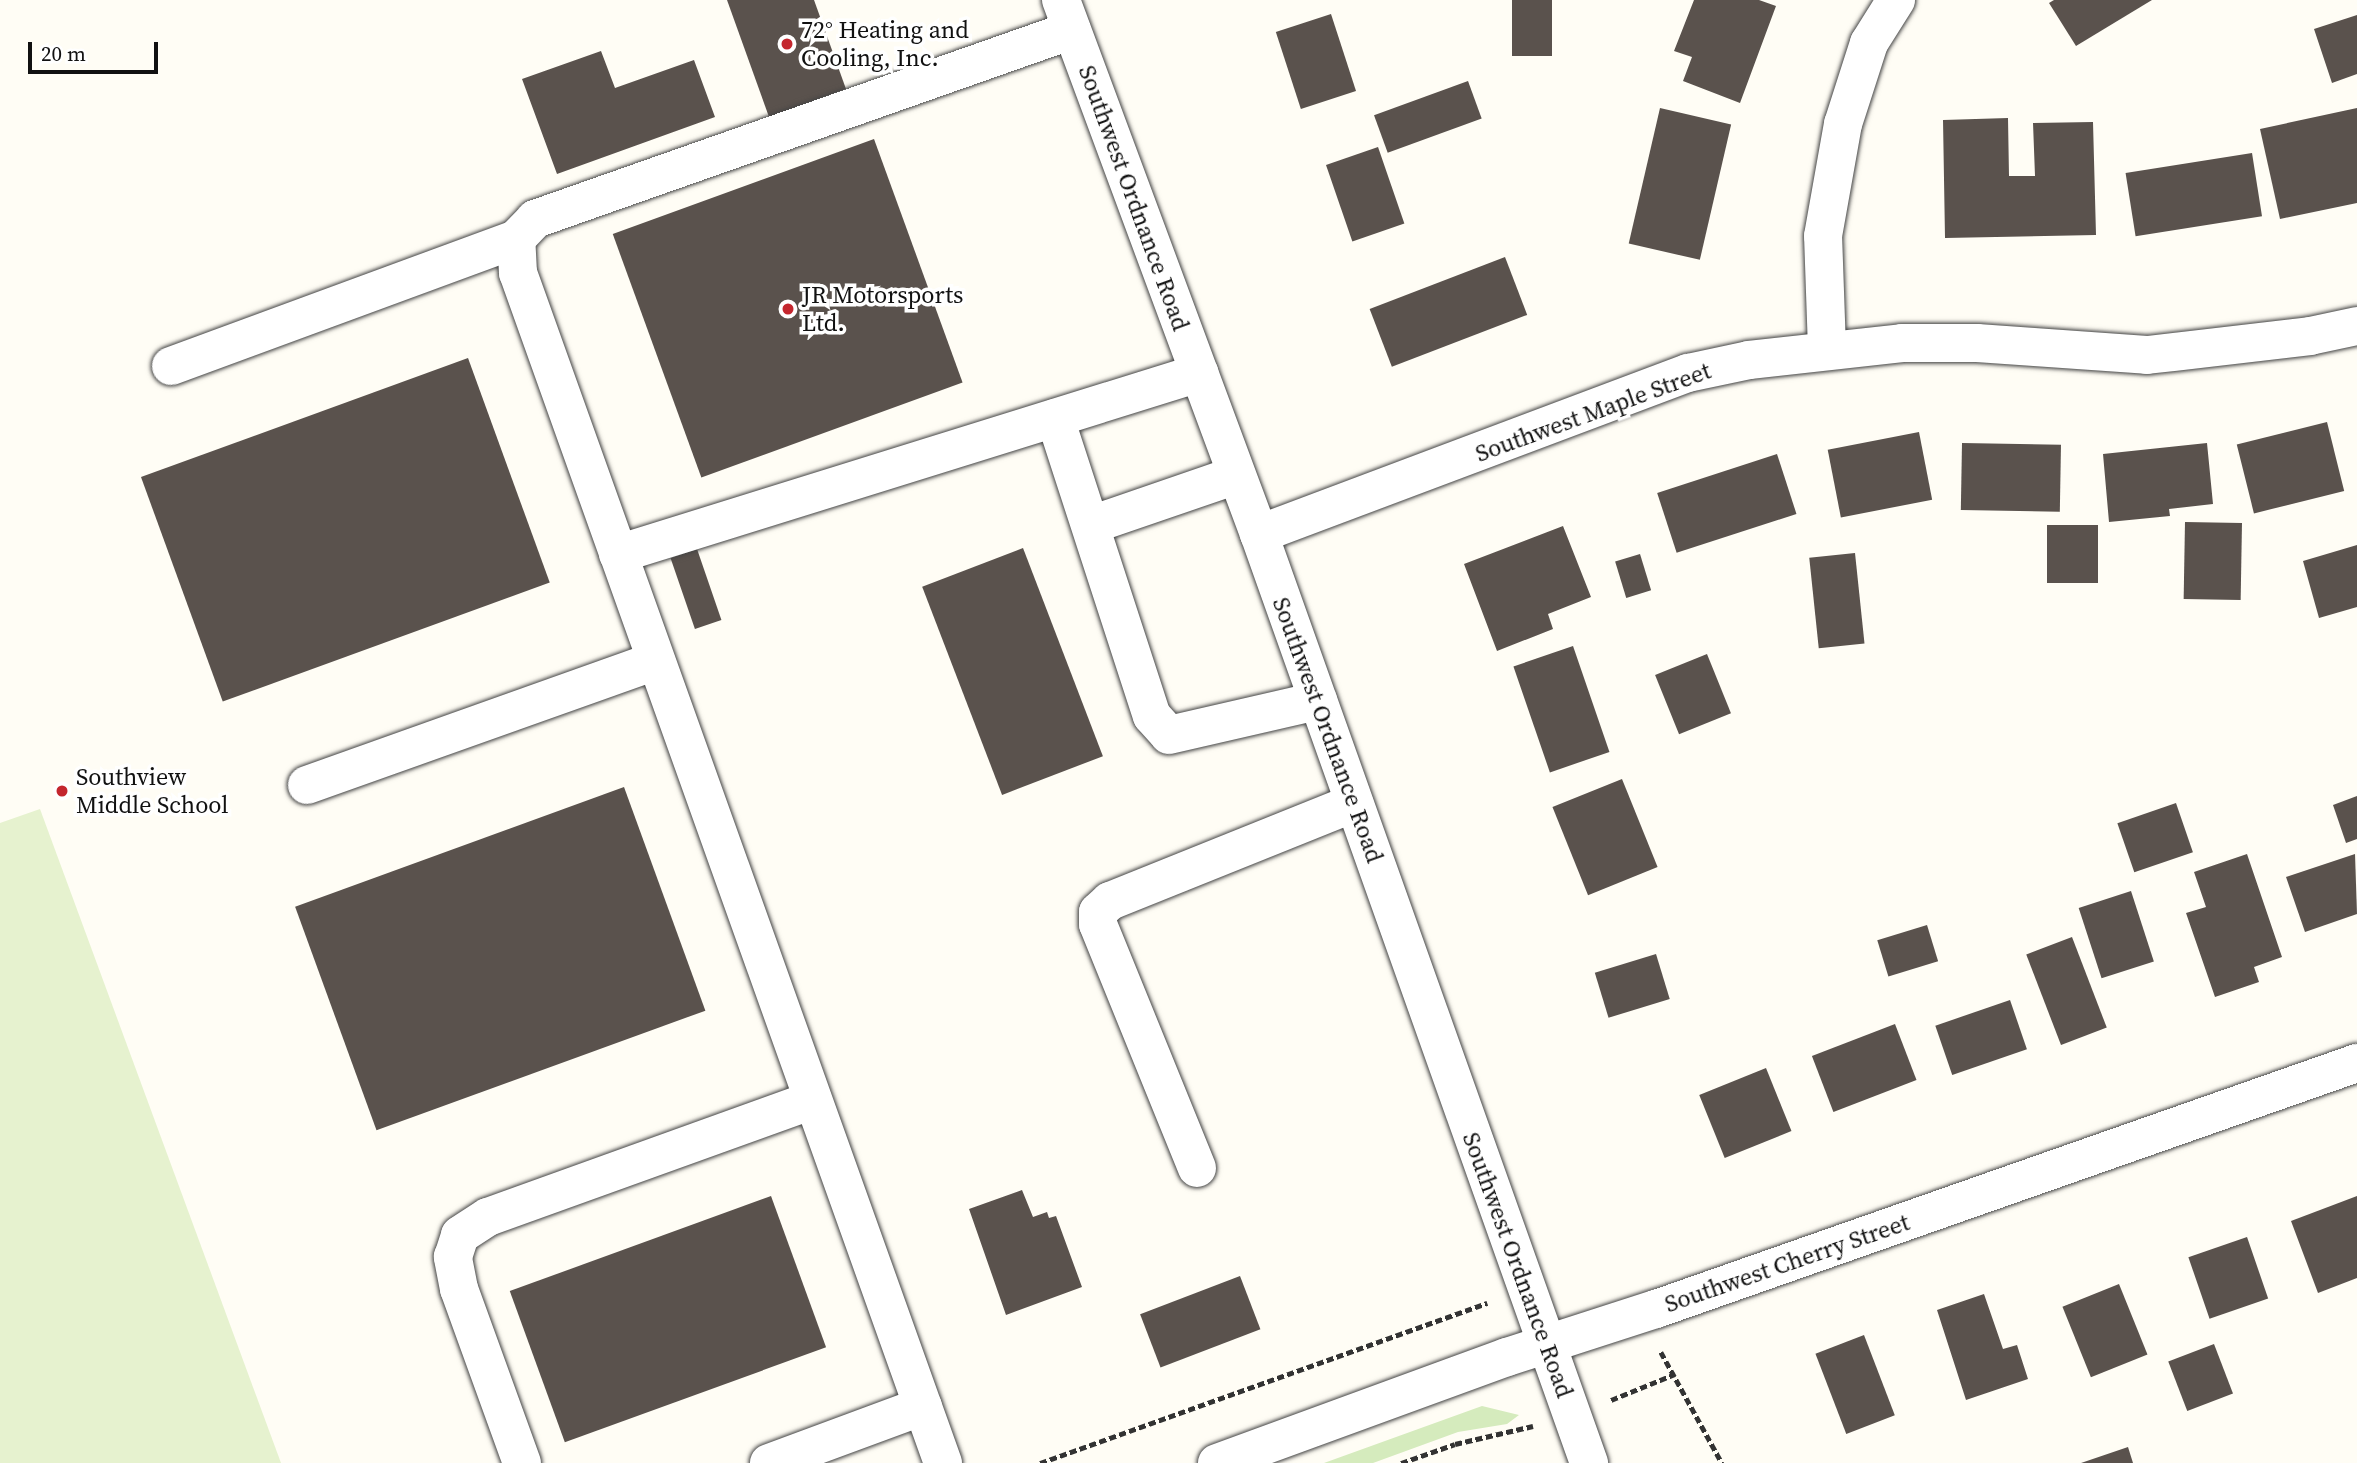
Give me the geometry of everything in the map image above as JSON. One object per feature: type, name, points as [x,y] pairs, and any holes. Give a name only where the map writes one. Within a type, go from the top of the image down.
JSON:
[{"type":"street","points":[[1827,349],[1823,236],[1843,124],[1869,43],[1896,0]]},
{"type":"street","points":[[171,366],[516,239],[535,219],[1067,15]]},
{"type":"street","name":"Southwest Ordnance Road","points":[[1067,15],[1259,534],[1589,1463]]},
{"type":"street","points":[[516,239],[518,272],[943,1463]]},
{"type":"street","name":"Southwest Maple Street","points":[[1259,534],[1688,373],[1827,349],[1977,343],[2147,355],[2310,336],[2357,326]]},
{"type":"street","points":[[618,554],[1199,373]]},
{"type":"street","points":[[1055,418],[1152,716],[1169,735],[1318,701]]},
{"type":"street","points":[[1090,525],[1237,475]]},
{"type":"street","points":[[307,785],[656,661]]},
{"type":"street","points":[[1197,1168],[1098,924],[1098,912],[1110,901],[1354,803]]},
{"type":"street","name":"Southwest Cherry Street","points":[[1217,1463],[1546,1344],[1656,1309],[2357,1063]]},
{"type":"street","points":[[522,1463],[459,1289],[453,1257],[460,1235],[488,1217],[813,1100]]},
{"type":"street","points":[[769,1463],[923,1406]]},
{"type":"path","points":[[1040,1463],[1527,1289]]},
{"type":"path","points":[[1656,1309],[1660,1351],[1722,1463]]},
{"type":"green space","points":[[40,809],[281,1463],[0,1463],[0,823]]},
{"type":"green space","points":[[1482,1406],[1519,1415],[1507,1424],[1458,1432],[1373,1463],[1324,1463]]},
{"type":"building","name":"72° Heating and Cooling, Inc.","points":[[727,0],[814,0],[846,89],[769,117]]},
{"type":"building","points":[[1512,0],[1552,0],[1552,56],[1512,56]]},
{"type":"building","points":[[1694,0],[1759,0],[1776,6],[1740,103],[1683,81],[1692,57],[1674,51]]},
{"type":"building","points":[[2054,0],[2152,0],[2076,46],[2049,3]]},
{"type":"building","points":[[1331,14],[1356,91],[1301,109],[1276,32]]},
{"type":"building","points":[[2357,15],[2357,74],[2332,83],[2314,29]]},
{"type":"building","points":[[601,51],[615,88],[694,60],[715,117],[557,174],[522,79]]},
{"type":"building","points":[[1468,81],[1482,119],[1388,153],[1374,115]]},
{"type":"building","points":[[1660,108],[1731,124],[1700,260],[1629,243]]},
{"type":"building","points":[[2357,108],[2357,203],[2280,219],[2260,129]]},
{"type":"building","points":[[2008,118],[2009,176],[2035,176],[2033,123],[2093,122],[2096,235],[1945,238],[1943,120]]},
{"type":"building","name":"JR Motorsports Ltd.","points":[[874,139],[963,382],[701,477],[613,234]]},
{"type":"building","points":[[1378,147],[1404,224],[1352,241],[1326,165]]},
{"type":"building","points":[[2252,153],[2262,216],[2136,236],[2126,173]]},
{"type":"building","points":[[1505,257],[1527,315],[1392,367],[1370,309]]},
{"type":"building","points":[[468,358],[550,583],[223,702],[141,477]]},
{"type":"building","points":[[2327,422],[2344,491],[2254,513],[2237,444]]},
{"type":"building","points":[[1919,432],[1932,500],[1841,517],[1828,450]]},
{"type":"building","points":[[1962,443],[2061,445],[2060,512],[1961,510]]},
{"type":"building","points":[[2207,443],[2213,504],[2169,509],[2170,516],[2109,522],[2103,454]]},
{"type":"building","points":[[1777,454],[1796,514],[1677,553],[1657,493]]},
{"type":"building","points":[[2185,522],[2242,523],[2241,600],[2184,599]]},
{"type":"building","points":[[2047,525],[2098,525],[2098,583],[2047,583]]},
{"type":"building","points":[[1563,526],[1591,597],[1548,614],[1553,629],[1497,651],[1464,564]]},
{"type":"building","points":[[2357,545],[2357,607],[2319,618],[2303,561]]},
{"type":"building","points":[[1023,548],[1103,756],[1002,795],[922,587]]},
{"type":"building","points":[[697,549],[721,620],[695,629],[671,558]]},
{"type":"building","points":[[1855,553],[1865,644],[1819,648],[1809,558]]},
{"type":"building","points":[[1640,554],[1651,590],[1626,598],[1615,562]]},
{"type":"building","points":[[1573,646],[1609,752],[1550,772],[1513,667]]},
{"type":"building","points":[[1707,654],[1731,713],[1679,734],[1655,675]]},
{"type":"building","points":[[1622,779],[1658,867],[1588,895],[1552,807]]},
{"type":"building","points":[[624,787],[705,1011],[377,1130],[295,907]]},
{"type":"building","points":[[2357,796],[2357,839],[2346,843],[2333,805]]},
{"type":"building","points":[[2176,803],[2193,852],[2134,872],[2117,823]]},
{"type":"building","points":[[2247,854],[2282,957],[2254,967],[2259,982],[2215,997],[2186,913],[2206,907],[2194,872]]},
{"type":"building","points":[[2355,854],[2357,914],[2305,932],[2286,877]]},
{"type":"building","points":[[2131,891],[2154,961],[2102,978],[2079,908]]},
{"type":"building","points":[[1927,925],[1938,961],[1888,977],[1877,940]]},
{"type":"building","points":[[2072,937],[2107,1028],[2061,1045],[2026,955]]},
{"type":"building","points":[[1656,954],[1670,999],[1609,1018],[1595,973]]},
{"type":"building","points":[[2010,1000],[2027,1049],[1952,1075],[1935,1026]]},
{"type":"building","points":[[1895,1024],[1917,1080],[1833,1112],[1812,1056]]},
{"type":"building","points":[[1766,1068],[1791,1131],[1725,1158],[1699,1095]]},
{"type":"building","points":[[1022,1190],[1033,1217],[1047,1212],[1049,1218],[1056,1216],[1082,1287],[1006,1315],[969,1209]]},
{"type":"building","points":[[771,1196],[826,1347],[565,1442],[510,1291]]},
{"type":"building","points":[[2357,1196],[2357,1278],[2318,1293],[2291,1221]]},
{"type":"building","points":[[2247,1237],[2268,1298],[2210,1319],[2188,1257]]},
{"type":"building","points":[[1240,1276],[1260,1329],[1161,1368],[1140,1314]]},
{"type":"building","points":[[2119,1284],[2147,1354],[2091,1377],[2062,1307]]},
{"type":"building","points":[[1984,1294],[2003,1349],[2017,1345],[2028,1379],[1966,1400],[1937,1310]]},
{"type":"building","points":[[1864,1335],[1895,1415],[1846,1434],[1815,1354]]},
{"type":"building","points":[[2214,1344],[2233,1393],[2187,1411],[2168,1362]]},
{"type":"building","points":[[2128,1447],[2133,1463],[2081,1463]]},
{"type":"place","name":"72° Heating and Cooling, Inc.","points":[[787,44]]},
{"type":"place","name":"JR Motorsports Ltd.","points":[[788,309]]},
{"type":"place","name":"Southview Middle School","points":[[62,791]]}]
